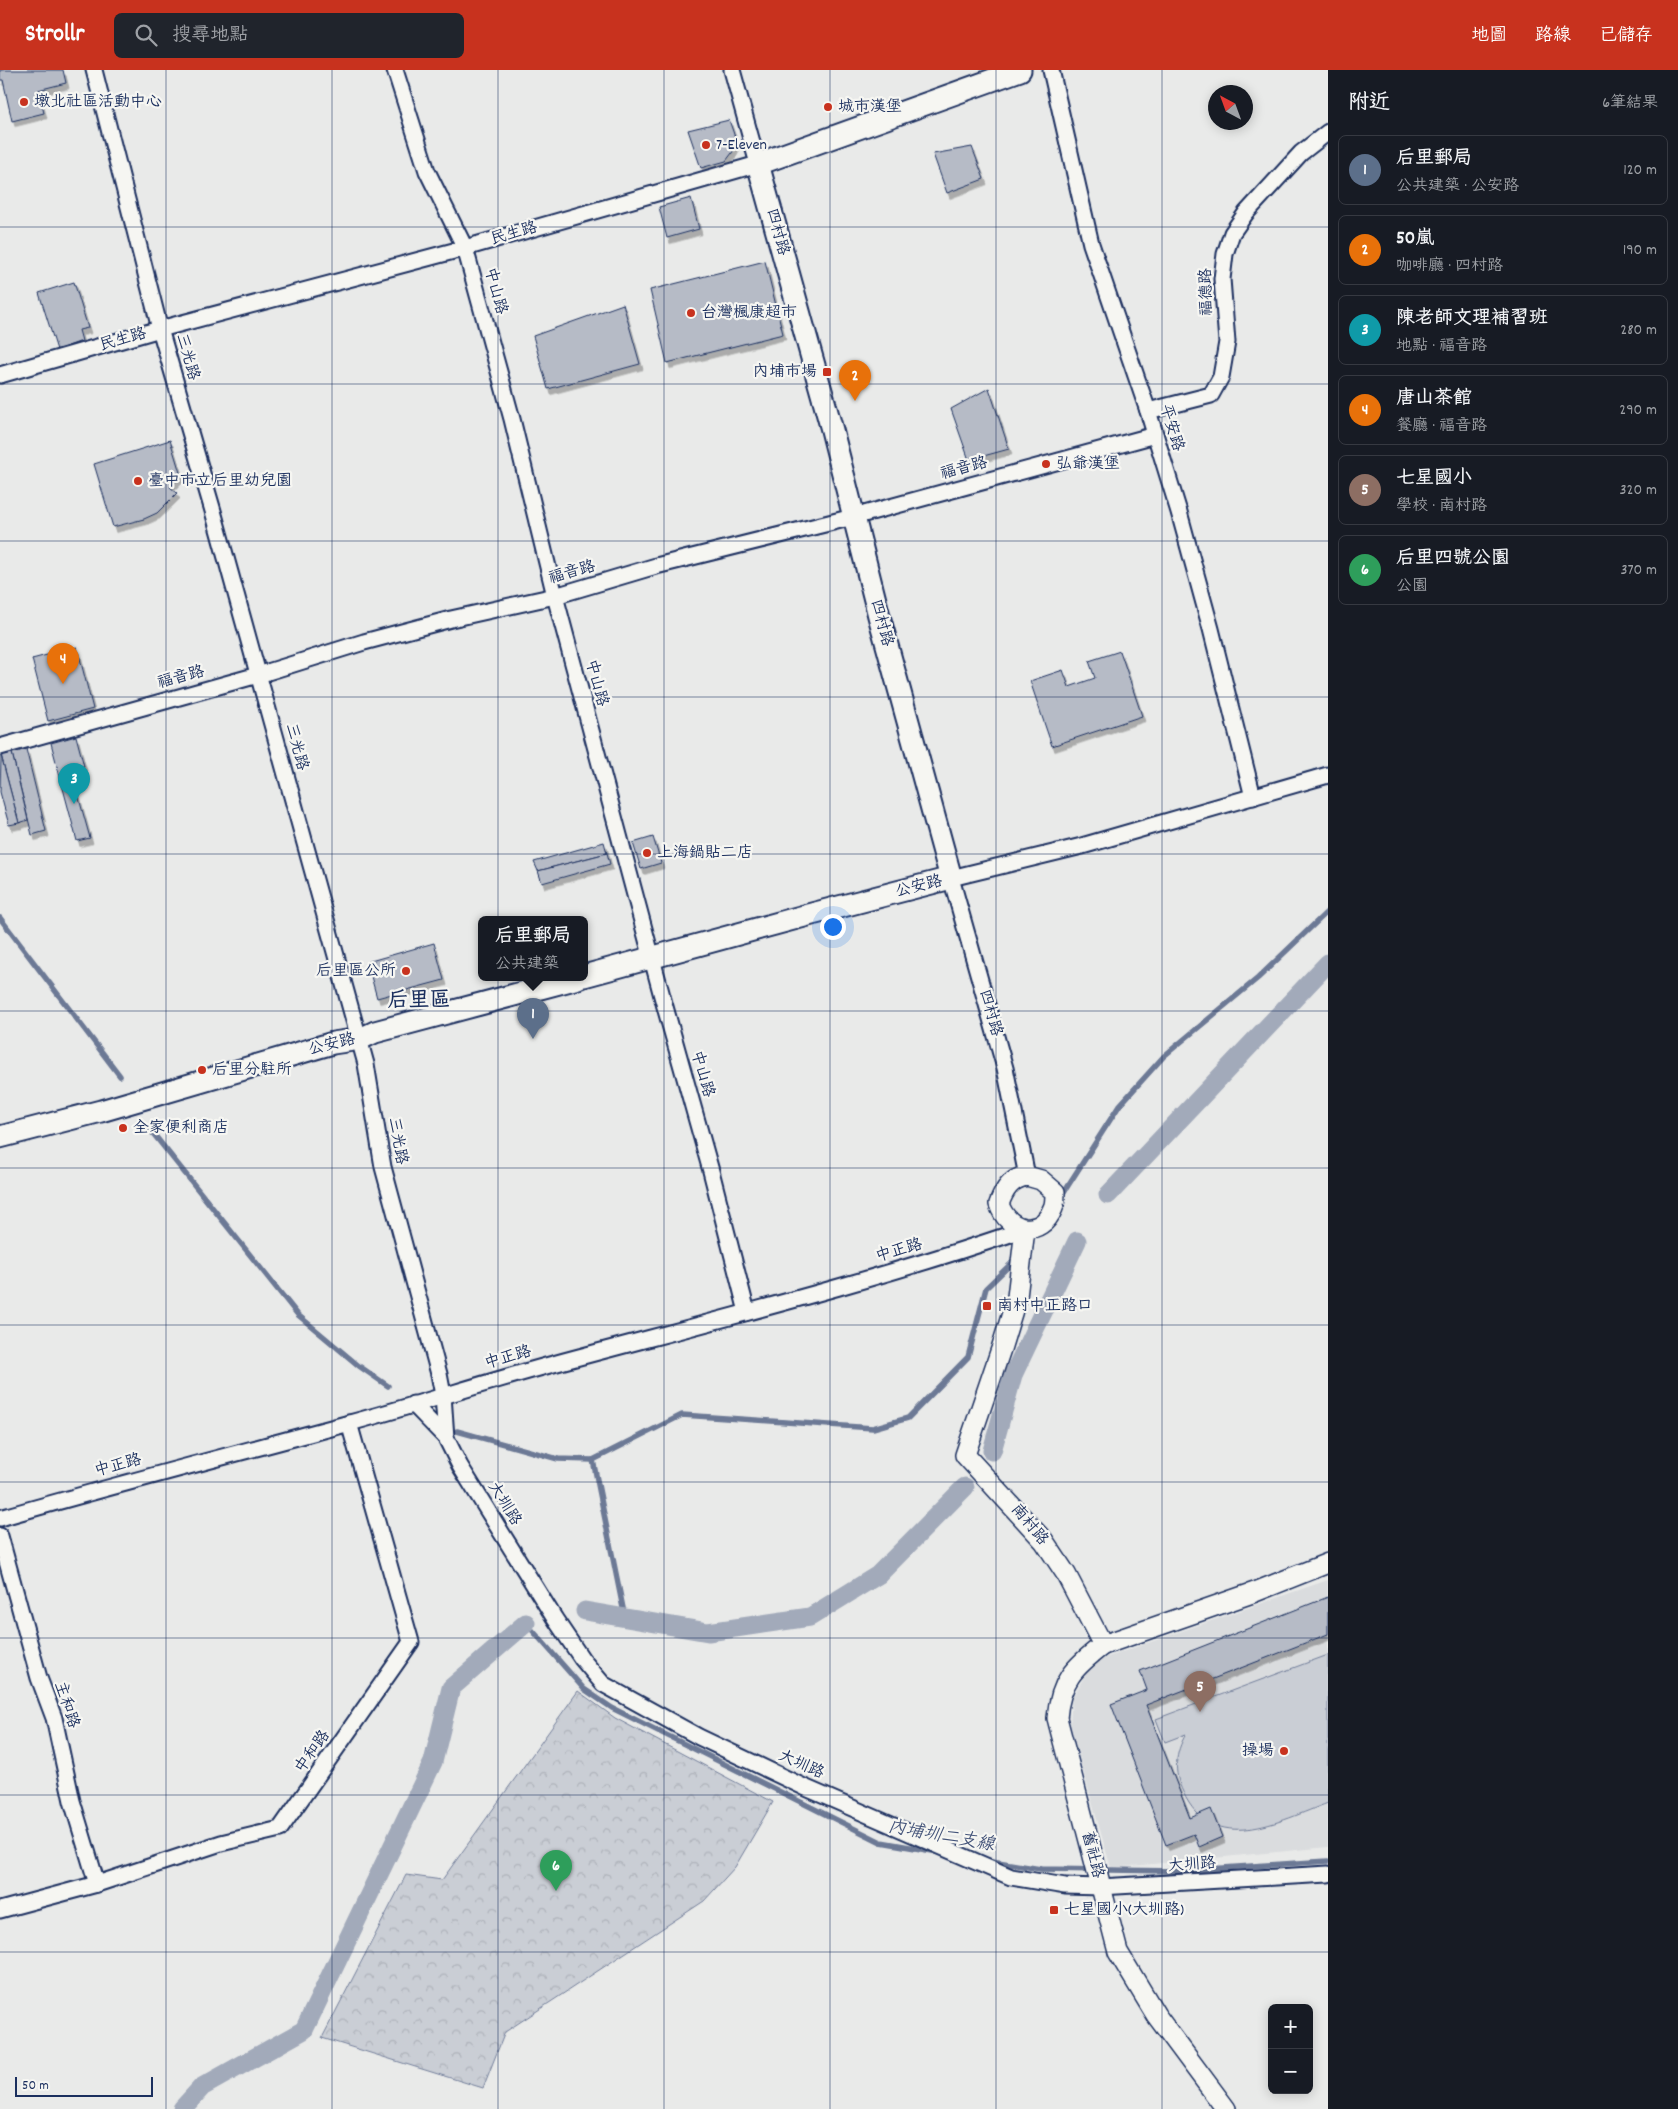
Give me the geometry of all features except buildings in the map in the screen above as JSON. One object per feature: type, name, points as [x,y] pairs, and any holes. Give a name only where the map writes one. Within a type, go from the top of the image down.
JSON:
[{"type":"main road","name":"民生路","points":[[758,164],[1020,70]]},
{"type":"main road","name":"四村路","points":[[758,164],[832,430],[878,616],[951,878]]},
{"type":"main road","name":"公安路","points":[[588,975],[808,914],[951,878]]},
{"type":"main road","name":"公安路","points":[[0,1137],[101,1111],[333,1043],[360,1039],[375,1032],[567,981]]},
{"type":"street","name":"三光路","points":[[94,70],[160,330],[214,511],[360,1039],[383,1167],[439,1374],[443,1395],[446,1438]]},
{"type":"street","name":"中山路","points":[[395,70],[427,171],[465,248],[512,419],[555,596],[711,1171],[747,1312]]},
{"type":"street","name":"四村路","points":[[732,70],[758,164]]},
{"type":"street","name":"平安路","points":[[1050,70],[1091,244],[1148,411],[1179,512],[1211,629],[1253,797]]},
{"type":"street","name":"福德路","points":[[1148,411],[1211,395],[1221,377],[1226,342],[1222,279],[1225,254],[1232,233],[1246,213],[1301,153],[1328,132]]},
{"type":"street","name":"民生路","points":[[0,375],[465,248],[758,164]]},
{"type":"street","name":"福音路","points":[[0,747],[258,675],[364,642],[452,619],[555,596],[656,566],[853,517],[1155,435]]},
{"type":"street","name":"公安路","points":[[951,878],[1082,846],[1328,776]]},
{"type":"street","name":"四村路","points":[[951,878],[1005,1068],[1027,1176]]},
{"type":"street","points":[[1027,1176],[1041,1180],[1055,1192],[1053,1209],[1046,1219],[1036,1226],[1025,1229],[1012,1225],[1002,1213],[999,1204],[1010,1183],[1019,1177],[1027,1176]]},
{"type":"street","name":"中正路","points":[[0,1518],[349,1423],[443,1395],[960,1252],[1025,1229]]},
{"type":"street","name":"南村路","points":[[1025,1229],[1016,1297],[1001,1349],[965,1455],[1044,1541],[1066,1574],[1103,1645]]},
{"type":"street","name":"大圳路","points":[[412,1404],[446,1438],[460,1466],[555,1619],[582,1659],[603,1684],[698,1737],[777,1774],[1011,1877],[1065,1886],[1100,1887],[1328,1874]]},
{"type":"street","name":"中和路","points":[[0,1910],[97,1884],[221,1843],[280,1830],[411,1642],[349,1423]]},
{"type":"street","name":"主和路","points":[[0,1536],[39,1678],[54,1718],[72,1801],[97,1884]]},
{"type":"street","points":[[1103,1645],[1255,1592],[1328,1564]]},
{"type":"street","name":"舊社路","points":[[1103,1645],[1080,1663],[1066,1680],[1059,1699],[1057,1718],[1100,1887],[1118,1952],[1156,2015],[1226,2109]]},
{"type":"shaded area","points":[[1328,1580],[1328,1847],[1111,1868],[1070,1725],[1072,1698],[1093,1662]]},
{"type":"green space","points":[[1328,1655],[1328,1803],[1269,1825],[1249,1829],[1229,1829],[1212,1824],[1196,1812],[1183,1792],[1177,1770],[1179,1748],[1186,1734],[1165,1742],[1156,1719]]},
{"type":"green space","points":[[578,1691],[615,1718],[773,1802],[735,1867],[704,1901],[505,2032],[483,2088],[322,2038],[406,1875],[442,1880]]},
{"type":"waterway","points":[[1060,1198],[1119,1106],[1164,1056],[1258,978],[1328,911]]},
{"type":"waterway","points":[[0,918],[120,1076]]},
{"type":"waterway","points":[[1108,1195],[1328,963]]},
{"type":"waterway","points":[[148,1127],[298,1315],[359,1366],[388,1386]]},
{"type":"waterway","points":[[992,1451],[1013,1375],[1077,1241]]},
{"type":"waterway","points":[[457,1431],[558,1459],[593,1460],[682,1415],[873,1428],[908,1418],[968,1357],[986,1288],[1017,1258]]},
{"type":"waterway","points":[[593,1460],[625,1618]]},
{"type":"waterway","points":[[585,1611],[708,1632],[810,1617],[878,1575],[965,1487]]},
{"type":"waterway","name":"內埔圳二支線","points":[[526,1623],[584,1689],[612,1708],[881,1842],[938,1852]]},
{"type":"waterway","points":[[182,2109],[202,2087],[304,2030],[433,1762],[451,1688],[526,1623]]},
{"type":"waterway","name":"內埔圳二支線","points":[[986,1860],[1041,1869],[1178,1871],[1328,1861]]},
{"type":"place","name":"墩北社區活動中心","points":[[24,102]]},
{"type":"place","name":"城市漢堡","points":[[828,107]]},
{"type":"place","name":"7-Eleven","points":[[706,145]]},
{"type":"place","name":"台灣楓康超市","points":[[691,313]]},
{"type":"place","name":"內埔市場","points":[[827,372]]},
{"type":"place","name":"50嵐","points":[[855,401]]},
{"type":"place","name":"弘爺漢堡","points":[[1046,464]]},
{"type":"place","name":"臺中市立后里幼兒園","points":[[138,481]]},
{"type":"place","name":"唐山茶館","points":[[63,684]]},
{"type":"place","name":"陳老師文理補習班","points":[[74,804]]},
{"type":"place","name":"上海鍋貼二店","points":[[647,853]]},
{"type":"place","name":"后里區公所","points":[[406,971]]},
{"type":"place","name":"后里郵局","points":[[533,1039]]},
{"type":"place","name":"后里分駐所","points":[[202,1070]]},
{"type":"place","name":"全家便利商店","points":[[123,1128]]},
{"type":"place","name":"南村中正路口","points":[[987,1306]]},
{"type":"place","name":"七星國小","points":[[1200,1712]]},
{"type":"place","name":"操場","points":[[1284,1751]]},
{"type":"place","name":"后里四號公園","points":[[556,1891]]},
{"type":"place","name":"七星國小(大圳路)","points":[[1054,1910]]},
{"type":"district","name":"后里區","points":[[419,1002]]}]
